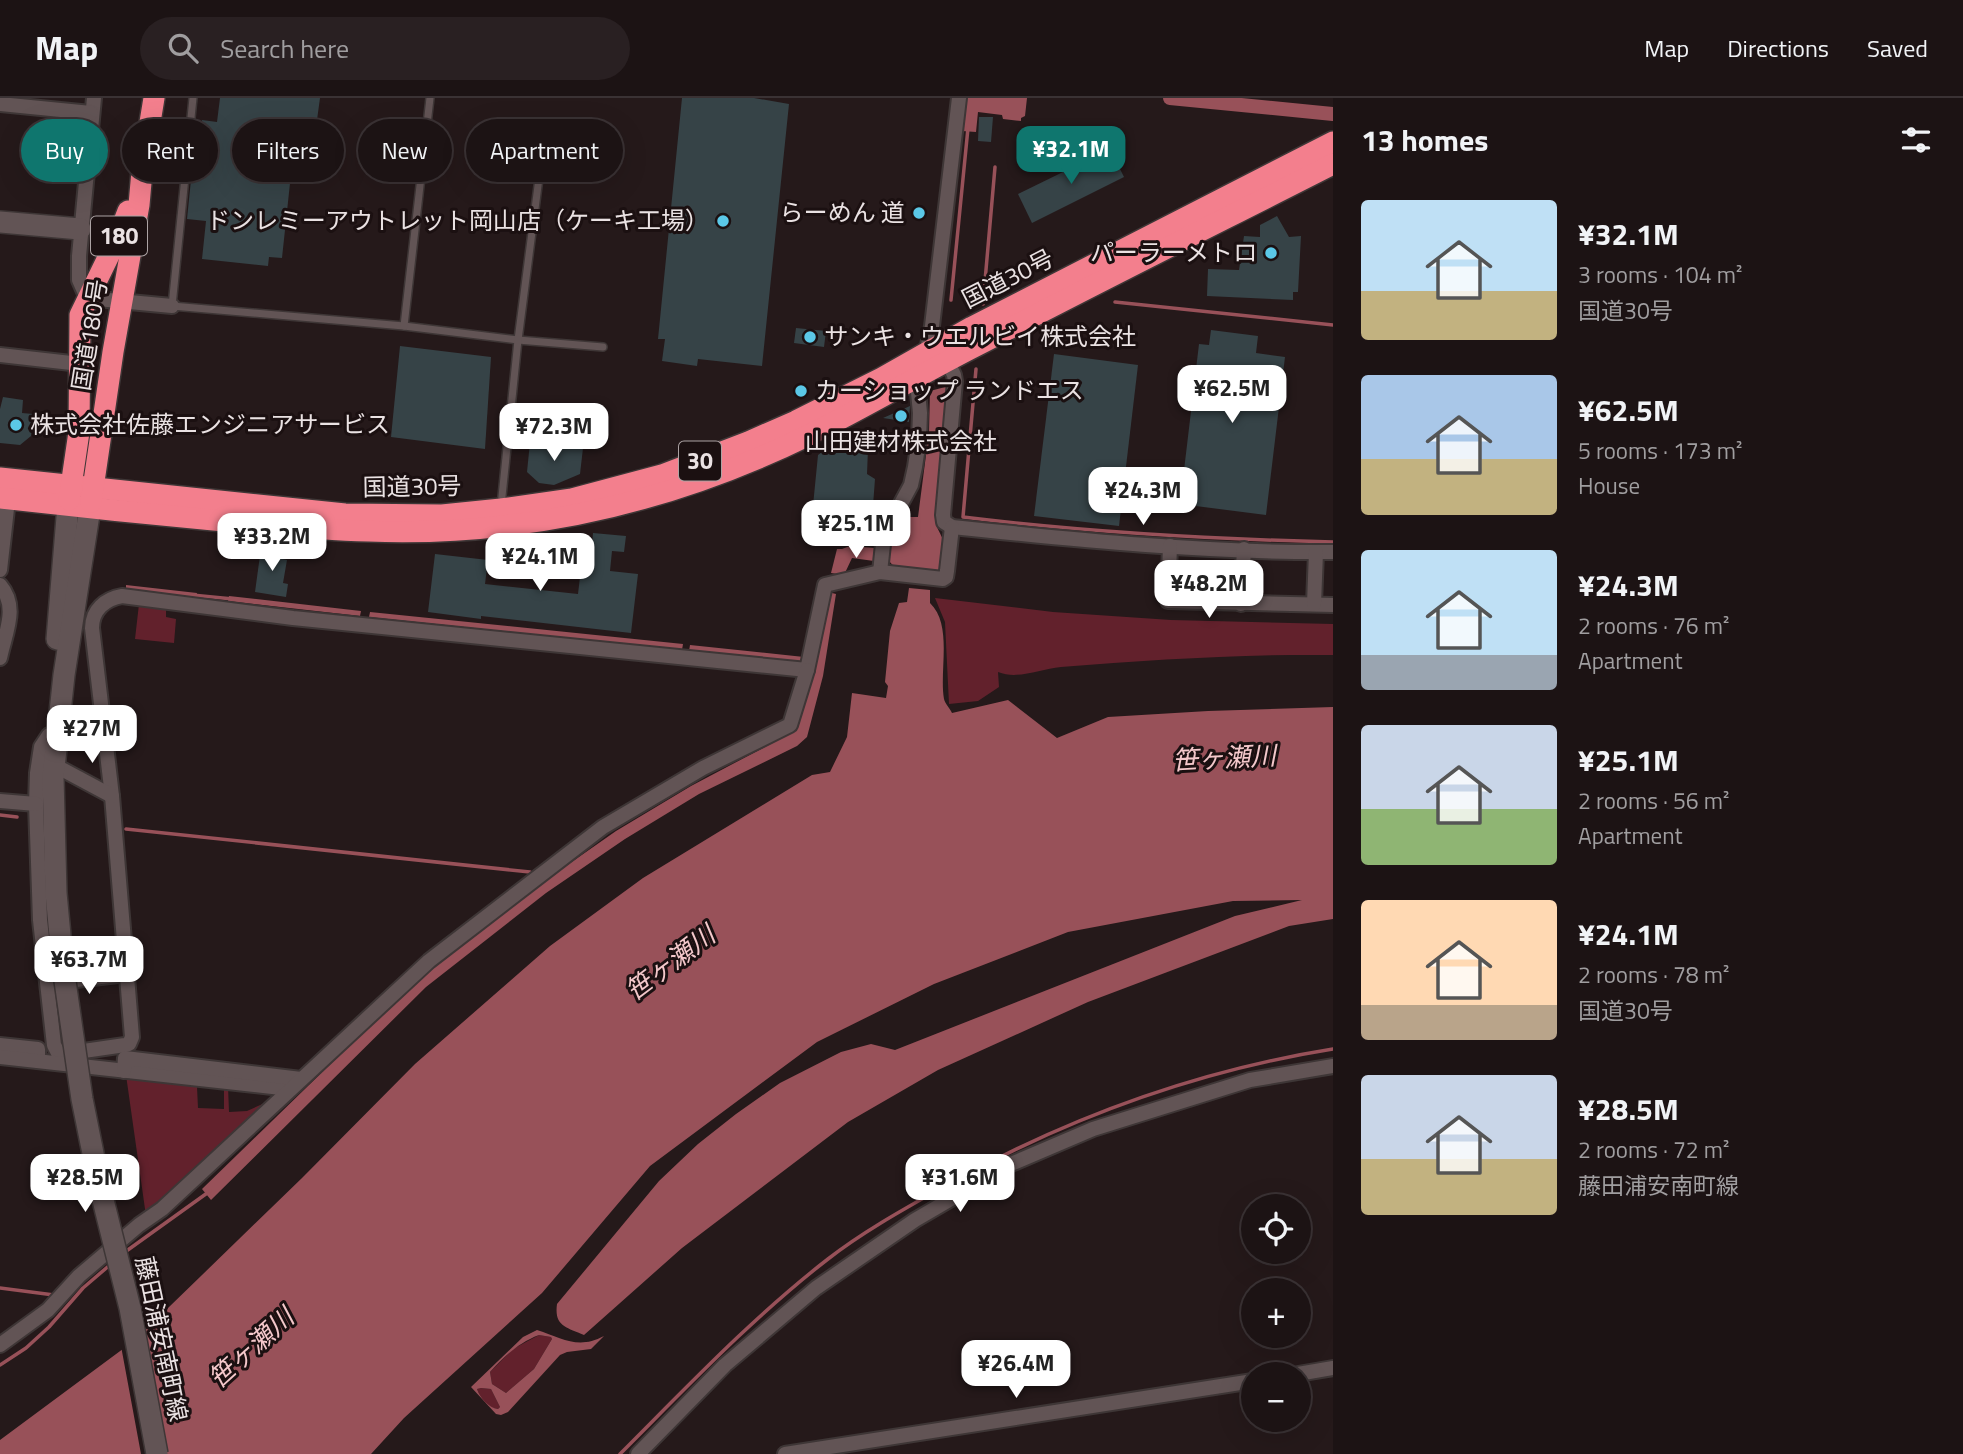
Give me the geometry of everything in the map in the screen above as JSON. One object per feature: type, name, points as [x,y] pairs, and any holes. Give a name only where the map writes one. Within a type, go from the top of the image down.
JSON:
[{"type":"highway","name":"国道180号","points":[[151,119],[154,98]]},
{"type":"highway","name":"国道30号","points":[[4,488],[304,528],[389,533],[536,522],[618,505],[722,473],[807,436],[922,376],[937,353],[1333,142]]},
{"type":"highway","name":"国道30号","points":[[92,498],[345,514],[442,515],[572,499],[662,475],[748,443],[796,421],[1333,164]]},
{"type":"highway","name":"国道180号","points":[[69,495],[79,432],[80,315],[118,237],[138,182]]},
{"type":"highway","name":"国道180号","points":[[92,498],[141,182]]},
{"type":"street","points":[[94,98],[80,229],[79,280],[88,298],[172,306]]},
{"type":"street","points":[[959,98],[932,326],[937,353],[955,381],[944,522],[953,527],[1072,540],[1244,550],[1333,551]]},
{"type":"street","points":[[0,104],[91,113]]},
{"type":"street","points":[[0,222],[80,229]]},
{"type":"street","points":[[0,355],[80,363]]},
{"type":"street","points":[[880,567],[887,528],[911,485],[919,440],[918,392],[922,376]]},
{"type":"street","points":[[0,570],[4,488]]},
{"type":"street","name":"藤田浦安南町線","points":[[54,771],[49,759],[49,736],[69,495]]},
{"type":"street","name":"藤田浦安南町線","points":[[92,498],[64,676],[54,771],[56,893],[71,1030],[84,1112],[130,1308],[157,1454]]},
{"type":"street","points":[[0,1345],[48,1310],[79,1276],[162,1209],[429,961],[603,827],[704,768],[790,725],[808,664],[825,585],[880,567],[908,576],[946,577],[953,527]]},
{"type":"street","points":[[1170,546],[1168,601],[1333,605]]},
{"type":"street","points":[[1241,604],[1244,550]]},
{"type":"street","points":[[1314,604],[1315,552]]},
{"type":"street","points":[[0,585],[7,594],[10,611],[0,658]]},
{"type":"street","points":[[49,736],[41,747],[36,804],[40,920],[54,1045],[58,1053],[129,1044],[132,1037],[112,796],[92,628],[99,608],[112,598],[122,596],[293,618],[808,664]]},
{"type":"street","points":[[54,771],[112,796]]},
{"type":"street","points":[[0,801],[36,804]]},
{"type":"street","points":[[47,984],[126,974]]},
{"type":"street","points":[[0,1045],[38,1049],[38,1061]]},
{"type":"street","points":[[119,1046],[121,1070]]},
{"type":"street","points":[[0,1057],[295,1084]]},
{"type":"street","points":[[638,1454],[724,1365],[816,1288],[915,1220],[1011,1164],[1093,1129],[1250,1080],[1333,1066]]},
{"type":"street","points":[[1311,1372],[1333,1368]]},
{"type":"street","points":[[785,1454],[1241,1383]]},
{"type":"lane","points":[[193,98],[172,306],[603,347]]},
{"type":"lane","points":[[404,326],[429,98]]},
{"type":"lane","points":[[501,509],[518,340],[538,182]]},
{"type":"shaded area","points":[[935,598],[1053,612],[1171,620],[1333,624],[1333,655],[1197,658],[1061,667],[1013,675],[998,672],[999,687],[978,701],[949,704],[945,622]]},
{"type":"shaded area","points":[[139,604],[166,607],[166,617],[176,619],[174,643],[135,639]]},
{"type":"shaded area","points":[[126,1075],[228,1086],[229,1112],[247,1111],[267,1102],[146,1216]],"holes":[[[197,1087],[224,1087],[224,1109],[198,1108]]]},
{"type":"shaded area","points":[[539,1335],[552,1339],[534,1369],[506,1393],[492,1384],[490,1372],[513,1349]]},
{"type":"shaded area","points":[[477,1389],[491,1389],[500,1407],[498,1409],[482,1399]]},
{"type":"water","points":[[967,98],[1027,98],[1025,116],[1021,121],[978,112],[976,132],[962,131],[965,105],[963,101]]},
{"type":"water","points":[[949,386],[936,523],[944,544],[940,572],[899,572],[886,560],[886,548],[890,548],[893,535],[905,517],[918,517],[929,432],[930,391]]},
{"type":"water","points":[[850,546],[875,548],[874,561],[852,558],[844,575],[831,573],[837,549]]},
{"type":"water","points":[[126,585],[197,593],[196,598],[126,591]]},
{"type":"water","name":"笹ヶ瀬川","points":[[909,588],[930,590],[930,603],[937,612],[943,635],[944,699],[952,713],[1008,700],[1057,738],[1108,717],[1333,707],[1333,919],[1289,926],[1088,1002],[938,1070],[848,1122],[682,1248],[584,1335],[563,1325],[557,1317],[557,1304],[659,1181],[698,1144],[780,1083],[841,1052],[871,1044],[895,1050],[1235,916],[1302,900],[1233,901],[1068,932],[934,984],[817,1042],[650,1166],[542,1293],[404,1418],[371,1454],[0,1454],[0,1440],[135,1340],[415,1064],[550,946],[643,878],[812,775],[830,772],[847,737],[852,693],[886,698],[890,631],[899,603],[907,602]]},
{"type":"water","points":[[828,592],[836,594],[823,676],[807,737],[797,746],[699,794],[625,839],[546,893],[426,987],[211,1200],[202,1189],[418,979],[516,901],[616,831],[691,786],[795,731]]},
{"type":"water","points":[[229,596],[361,611],[360,616],[228,601]]},
{"type":"water","points":[[370,612],[683,644],[682,650],[369,617]]},
{"type":"water","points":[[690,645],[804,657],[804,662],[689,651]]},
{"type":"water","points":[[537,1330],[578,1342],[604,1336],[591,1349],[560,1355],[508,1412],[496,1414],[471,1387],[523,1337]],"holes":[[[539,1335],[552,1339],[534,1369],[506,1393],[492,1384],[490,1372],[518,1346]],[[477,1389],[491,1389],[500,1407],[498,1409],[491,1407],[483,1399]]]},
{"type":"pier","points":[[144,1326],[165,1454],[141,1454],[121,1346]]},
{"type":"building","points":[[220,98],[320,98],[317,119],[232,119],[232,182],[290,182],[282,258],[269,257],[268,266],[202,259],[206,221],[187,219],[191,182],[218,182],[217,119]]},
{"type":"building","name":"ドンレミーアウトレット岡山店（ケーキ工場）","points":[[682,98],[754,98],[789,104],[762,366],[698,359],[697,366],[662,361],[665,339],[658,339]]},
{"type":"building","points":[[979,117],[993,117],[991,142],[978,141]]},
{"type":"building","points":[[1110,149],[1124,177],[1032,223],[1018,194]]},
{"type":"building","name":"パーラーメトロ","points":[[1277,216],[1289,237],[1301,236],[1298,292],[1293,292],[1293,300],[1207,296],[1208,269],[1239,270],[1244,236],[1260,237],[1260,225]]},
{"type":"building","name":"サンキ・ウエルビイ株式会社","points":[[796,328],[826,331],[824,347],[794,343]]},
{"type":"building","points":[[1211,330],[1258,336],[1256,353],[1285,357],[1266,515],[1180,504],[1199,344],[1209,345]]},
{"type":"building","points":[[400,346],[491,357],[485,449],[391,437]]},
{"type":"building","points":[[1054,354],[1138,365],[1119,526],[1034,516]]},
{"type":"building","name":"株式会社佐藤エンジニアサービス","points":[[3,397],[23,400],[22,413],[33,414],[31,436],[20,445],[0,443],[0,409]]},
{"type":"building","name":"山田建材株式会社","points":[[910,406],[909,422],[883,418]]},
{"type":"building","points":[[530,442],[583,448],[580,474],[554,485],[539,483],[527,472]]},
{"type":"building","points":[[828,448],[868,449],[867,474],[875,479],[871,532],[811,526],[818,455]]},
{"type":"building","points":[[593,533],[626,536],[624,552],[612,551],[610,571],[638,574],[631,633],[428,612],[435,554],[488,560],[485,584],[578,594],[581,568],[590,569]]},
{"type":"building","points":[[261,548],[284,551],[282,559],[287,560],[283,583],[288,584],[286,597],[255,592]]},
{"type":"waterway","points":[[1170,98],[1333,114]]},
{"type":"waterway","points":[[951,300],[968,128]]},
{"type":"waterway","points":[[983,304],[995,167]]},
{"type":"waterway","points":[[984,288],[1005,291]]},
{"type":"waterway","points":[[1115,302],[1333,325]]},
{"type":"waterway","points":[[976,369],[963,517],[1148,534],[1333,542]]},
{"type":"waterway","points":[[192,595],[233,599]]},
{"type":"waterway","points":[[0,815],[17,817]]},
{"type":"waterway","points":[[126,829],[530,872]]},
{"type":"waterway","points":[[620,1454],[721,1353],[800,1281],[885,1220],[991,1161],[1133,1100],[1231,1070],[1333,1049]]},
{"type":"waterway","points":[[125,1252],[210,1191]]},
{"type":"waterway","points":[[0,1365],[26,1348],[49,1327],[83,1288],[111,1264]]},
{"type":"waterway","points":[[0,1288],[54,1295]]},
{"type":"place","name":"らーめん 道","points":[[919,213]]},
{"type":"place","name":"ドンレミーアウトレット岡山店（ケーキ工場）","points":[[723,221]]},
{"type":"place","name":"パーラーメトロ","points":[[1271,253]]},
{"type":"place","name":"サンキ・ウエルビイ株式会社","points":[[810,337]]},
{"type":"place","name":"カーショップ ランドエス","points":[[801,391]]},
{"type":"place","name":"山田建材株式会社","points":[[901,416]]},
{"type":"place","name":"株式会社佐藤エンジニアサービス","points":[[16,425]]}]
